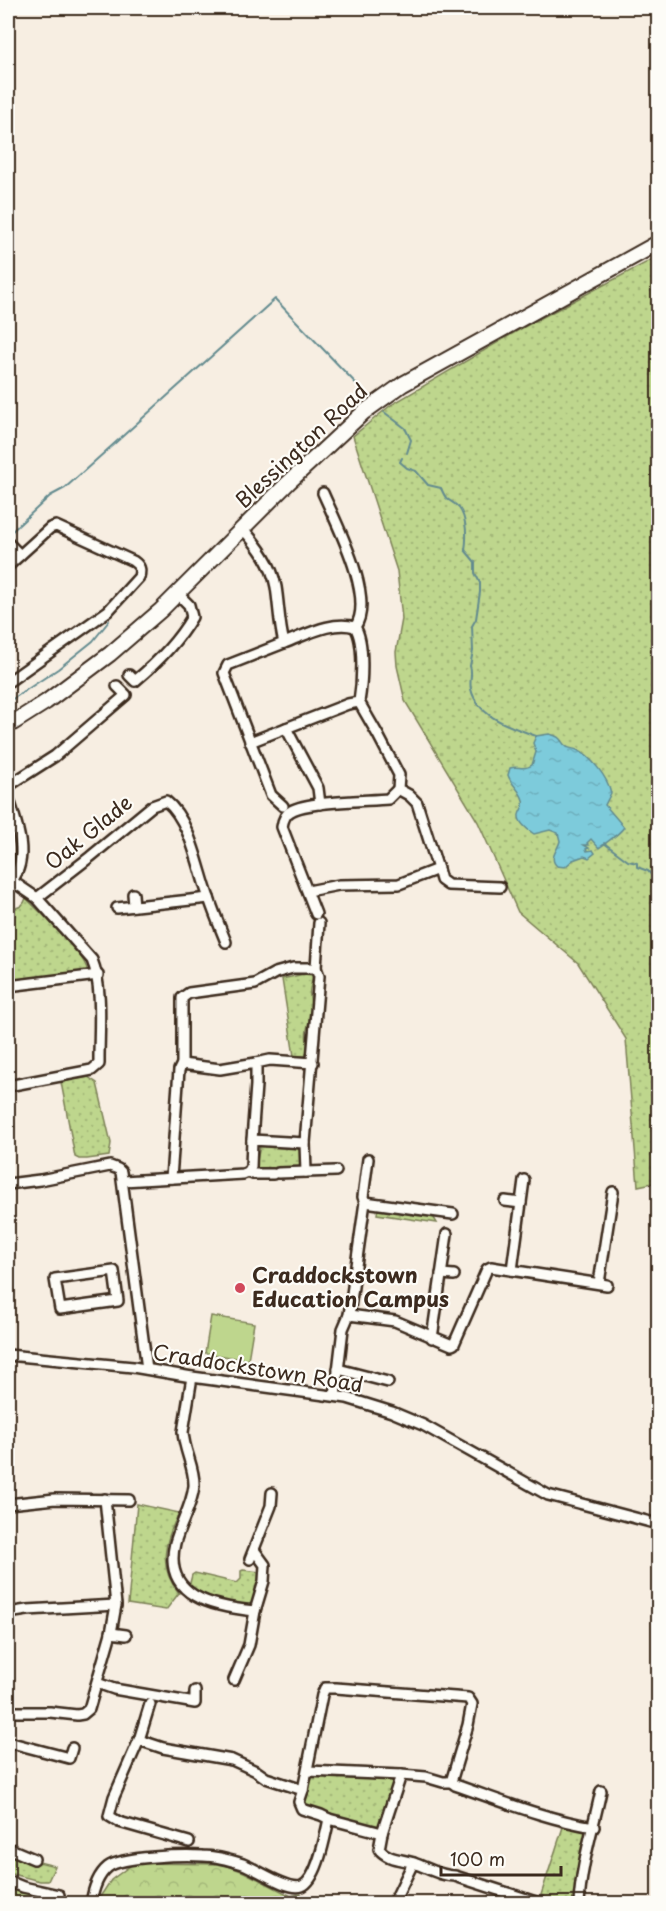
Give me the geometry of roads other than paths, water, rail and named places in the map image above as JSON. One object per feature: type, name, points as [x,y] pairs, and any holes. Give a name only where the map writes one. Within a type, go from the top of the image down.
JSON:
[{"type":"main road","name":"Blessington Road","points":[[8,726],[46,702],[110,654],[178,594],[288,483],[364,412],[404,384],[658,243]]},
{"type":"street","points":[[323,493],[358,580],[361,617],[355,627]]},
{"type":"street","points":[[8,566],[50,528],[56,526],[133,561],[141,571],[139,577],[108,610],[8,682]]},
{"type":"street","points":[[243,529],[257,546],[272,574],[276,588],[279,626],[284,643]]},
{"type":"street","points":[[8,544],[20,555]]},
{"type":"street","points":[[129,675],[135,681],[162,657],[182,633],[192,616],[189,605],[178,594]]},
{"type":"street","points":[[283,806],[271,795],[224,673],[225,669],[228,665],[243,658],[335,625],[345,624],[355,627]]},
{"type":"street","points":[[306,1172],[305,1143],[319,976],[316,968],[318,918],[282,826],[283,820],[293,810],[320,804],[388,799],[398,789],[399,775],[359,702],[362,688],[360,639],[355,627]]},
{"type":"street","points":[[8,786],[55,756],[126,695],[117,686]]},
{"type":"street","points":[[250,742],[348,704],[359,702]]},
{"type":"street","points":[[286,728],[318,788],[320,804]]},
{"type":"street","points":[[398,789],[417,803],[441,880],[448,885],[500,887]]},
{"type":"street","name":"Oak Glade","points":[[8,796],[21,841],[20,863],[10,884],[37,897],[92,960],[98,975],[99,1058],[97,1068],[92,1070],[8,1086]]},
{"type":"street","name":"Oak Glade","points":[[37,897],[152,806],[166,801],[176,809],[188,835],[226,942]]},
{"type":"street","points":[[308,891],[339,885],[399,884],[438,869]]},
{"type":"street","points":[[133,894],[134,906]]},
{"type":"street","points":[[117,908],[209,898]]},
{"type":"street","points":[[171,1178],[179,1070],[182,1064],[182,1003],[185,995],[255,984],[275,973],[293,969],[316,968]]},
{"type":"street","points":[[8,987],[98,975]]},
{"type":"street","points":[[182,1064],[220,1069],[270,1060],[313,1063]]},
{"type":"street","points":[[248,1172],[251,1167],[256,1063]]},
{"type":"street","points":[[252,1140],[305,1143]]},
{"type":"street","points":[[335,1396],[343,1329],[349,1315],[365,1202],[363,1197],[368,1159]]},
{"type":"street","points":[[8,1184],[110,1166],[121,1172],[147,1369]]},
{"type":"street","points":[[123,1181],[248,1172],[253,1174],[336,1171]]},
{"type":"street","points":[[512,1270],[524,1180]]},
{"type":"street","points":[[349,1315],[394,1321],[448,1345],[454,1344],[487,1269],[491,1267],[603,1284],[613,1192]]},
{"type":"street","points":[[505,1201],[521,1203]]},
{"type":"street","points":[[365,1202],[453,1214]]},
{"type":"street","points":[[610,1208],[621,1210]]},
{"type":"street","points":[[432,1338],[447,1234]]},
{"type":"street","points":[[114,1271],[116,1287],[118,1301],[60,1309],[56,1279],[114,1271]]},
{"type":"street","points":[[441,1274],[454,1275]]},
{"type":"street","points":[[116,1287],[136,1284]]},
{"type":"street","name":"Craddockstown Road","points":[[8,1355],[147,1369],[335,1396],[362,1402],[423,1425],[548,1495],[658,1524]]},
{"type":"street","points":[[338,1369],[388,1382]]},
{"type":"street","points":[[192,1377],[183,1432],[194,1475],[194,1488],[175,1542],[174,1572],[179,1583],[199,1598],[234,1609],[255,1611]]},
{"type":"street","points":[[234,1680],[249,1645],[255,1611],[264,1581],[265,1565],[252,1554],[270,1506],[272,1493]]},
{"type":"street","points":[[8,1504],[56,1499],[129,1500]]},
{"type":"street","points":[[8,1712],[83,1714],[89,1709],[111,1633],[116,1605],[105,1499]]},
{"type":"street","points":[[8,1613],[116,1605]]},
{"type":"street","points":[[111,1633],[126,1635]]},
{"type":"street","points":[[97,1683],[114,1689],[195,1703],[195,1691]]},
{"type":"street","points":[[382,1833],[329,1820],[302,1809],[299,1802],[308,1771],[325,1688],[468,1698],[472,1704],[468,1725],[451,1782]]},
{"type":"street","points":[[150,1704],[139,1740],[114,1797],[109,1816],[118,1822],[189,1842]]},
{"type":"street","points":[[139,1740],[164,1748],[231,1760],[245,1765],[266,1778],[303,1790]]},
{"type":"street","points":[[8,1742],[69,1758],[72,1748]]},
{"type":"street","points":[[308,1771],[426,1777],[451,1782],[506,1802],[594,1827]]},
{"type":"street","points":[[401,1774],[382,1833],[379,1849],[383,1854],[542,1904]]},
{"type":"street","points":[[579,1904],[584,1862],[601,1791]]},
{"type":"street","points":[[91,1904],[92,1893],[99,1877],[109,1867],[124,1860],[218,1857],[257,1870],[288,1886],[302,1885],[309,1880],[316,1868],[329,1820]]},
{"type":"street","points":[[8,1848],[34,1859]]},
{"type":"street","points":[[393,1904],[413,1863]]},
{"type":"street","points":[[8,1881],[23,1887],[59,1895]]},
{"type":"water","points":[[549,734],[588,757],[598,768],[611,793],[605,805],[624,827],[599,848],[591,839],[587,843],[589,845],[584,845],[589,848],[586,849],[587,851],[593,850],[595,853],[589,858],[584,856],[573,860],[565,867],[557,866],[553,860],[560,841],[558,833],[550,830],[534,834],[522,823],[519,815],[523,800],[508,775],[510,768],[526,768],[532,765],[536,752],[533,743],[536,736]]},
{"type":"waterway","points":[[8,535],[50,496],[65,488],[275,299],[369,397]]},
{"type":"waterway","points":[[384,412],[405,428],[411,440],[407,453]]},
{"type":"waterway","points":[[402,458],[400,462],[416,471],[428,485],[441,488],[447,499],[459,508],[464,517],[465,550],[475,562],[475,573],[480,583],[476,619],[472,626],[473,651],[470,666],[471,689],[475,699],[488,714],[497,720],[536,736]]},
{"type":"waterway","points":[[8,702],[58,669],[93,641],[109,621]]},
{"type":"waterway","points":[[604,843],[628,861],[637,863],[637,867],[648,871],[658,880]]},
{"type":"place","name":"Craddockstown Education Campus","points":[[240,1288]]}]
